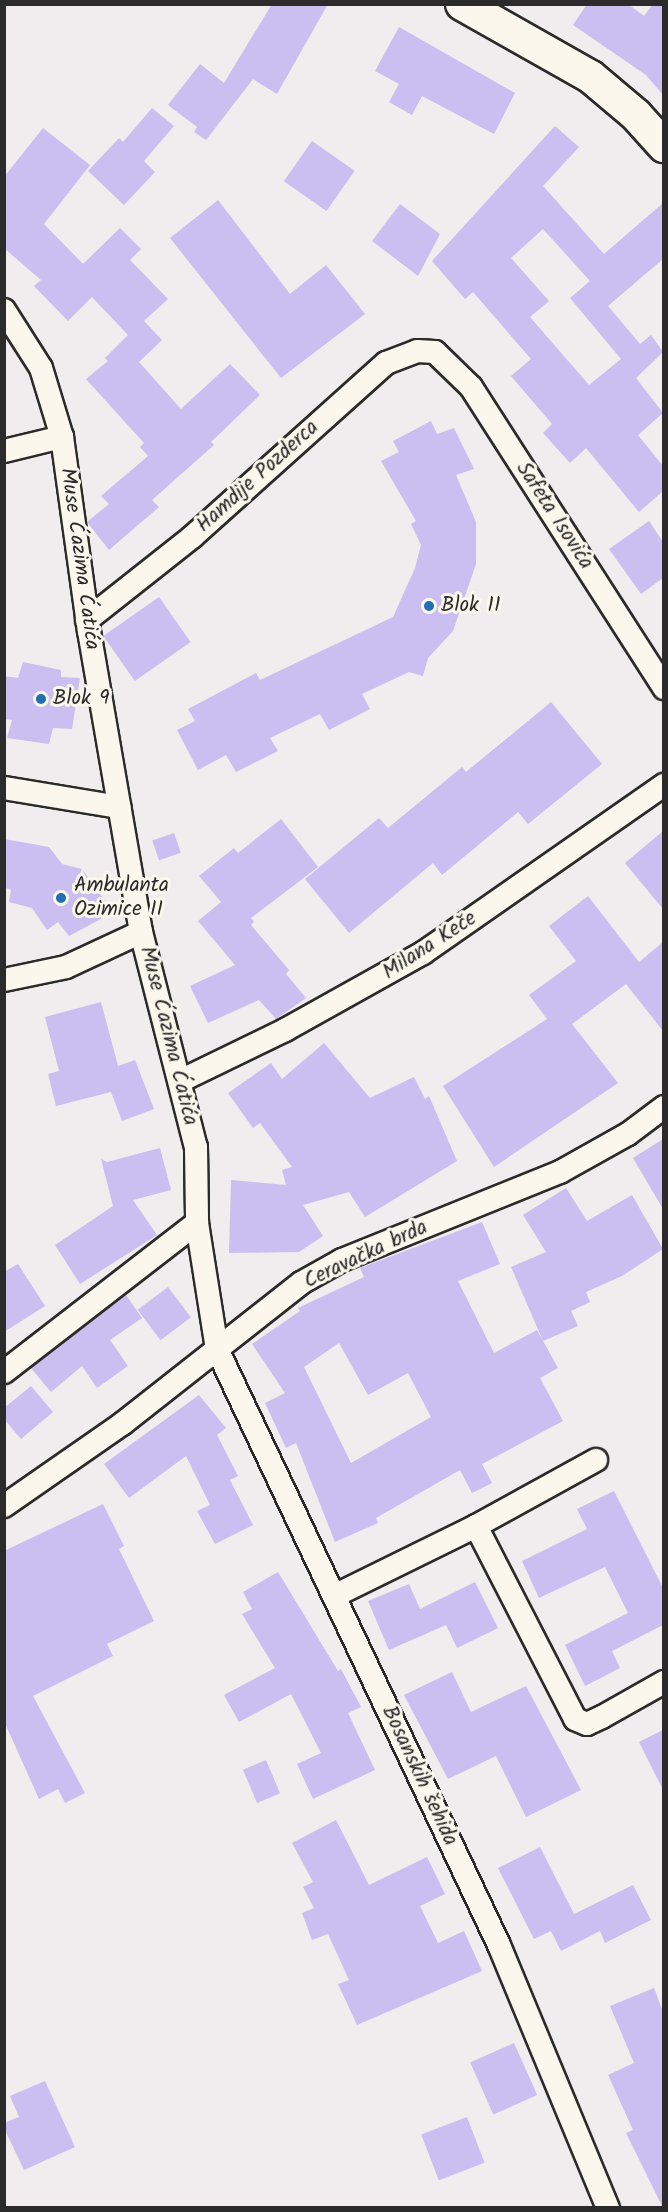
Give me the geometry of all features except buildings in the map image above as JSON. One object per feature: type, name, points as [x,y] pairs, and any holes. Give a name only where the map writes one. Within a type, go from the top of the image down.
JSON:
[{"type":"street","points":[[462,4],[591,78],[636,115],[663,146]]},
{"type":"street","name":"Muse Ćazima Ćatića","points":[[4,310],[42,368],[62,437],[87,620],[141,932],[196,1147],[197,1223],[217,1349]]},
{"type":"street","name":"Hamdije Pozderca","points":[[87,620],[192,537],[386,363],[417,351],[435,352]]},
{"type":"street","name":"Safeta Isovića","points":[[435,352],[471,387],[663,688]]},
{"type":"street","points":[[4,451],[62,437]]},
{"type":"street","name":"Milana Keče","points":[[180,1081],[285,1030],[423,953],[663,785]]},
{"type":"street","points":[[4,788],[119,807]]},
{"type":"street","points":[[4,980],[66,967],[141,932]]},
{"type":"street","name":"Ceravačka brda","points":[[4,1506],[122,1424],[301,1283],[342,1260],[560,1172],[628,1134],[663,1107]]},
{"type":"street","points":[[4,1372],[197,1223]]},
{"type":"street","name":"Bosanskih šehida","points":[[217,1349],[499,1945],[608,2208]]},
{"type":"street","points":[[333,1596],[476,1526],[596,1460]]},
{"type":"street","points":[[476,1526],[575,1719],[587,1724],[602,1718],[663,1682]]},
{"type":"place","name":"Blok 11","points":[[429,606]]},
{"type":"place","name":"Blok 9","points":[[41,699]]},
{"type":"place","name":"Ambulanta Ozimice II","points":[[61,898]]}]
